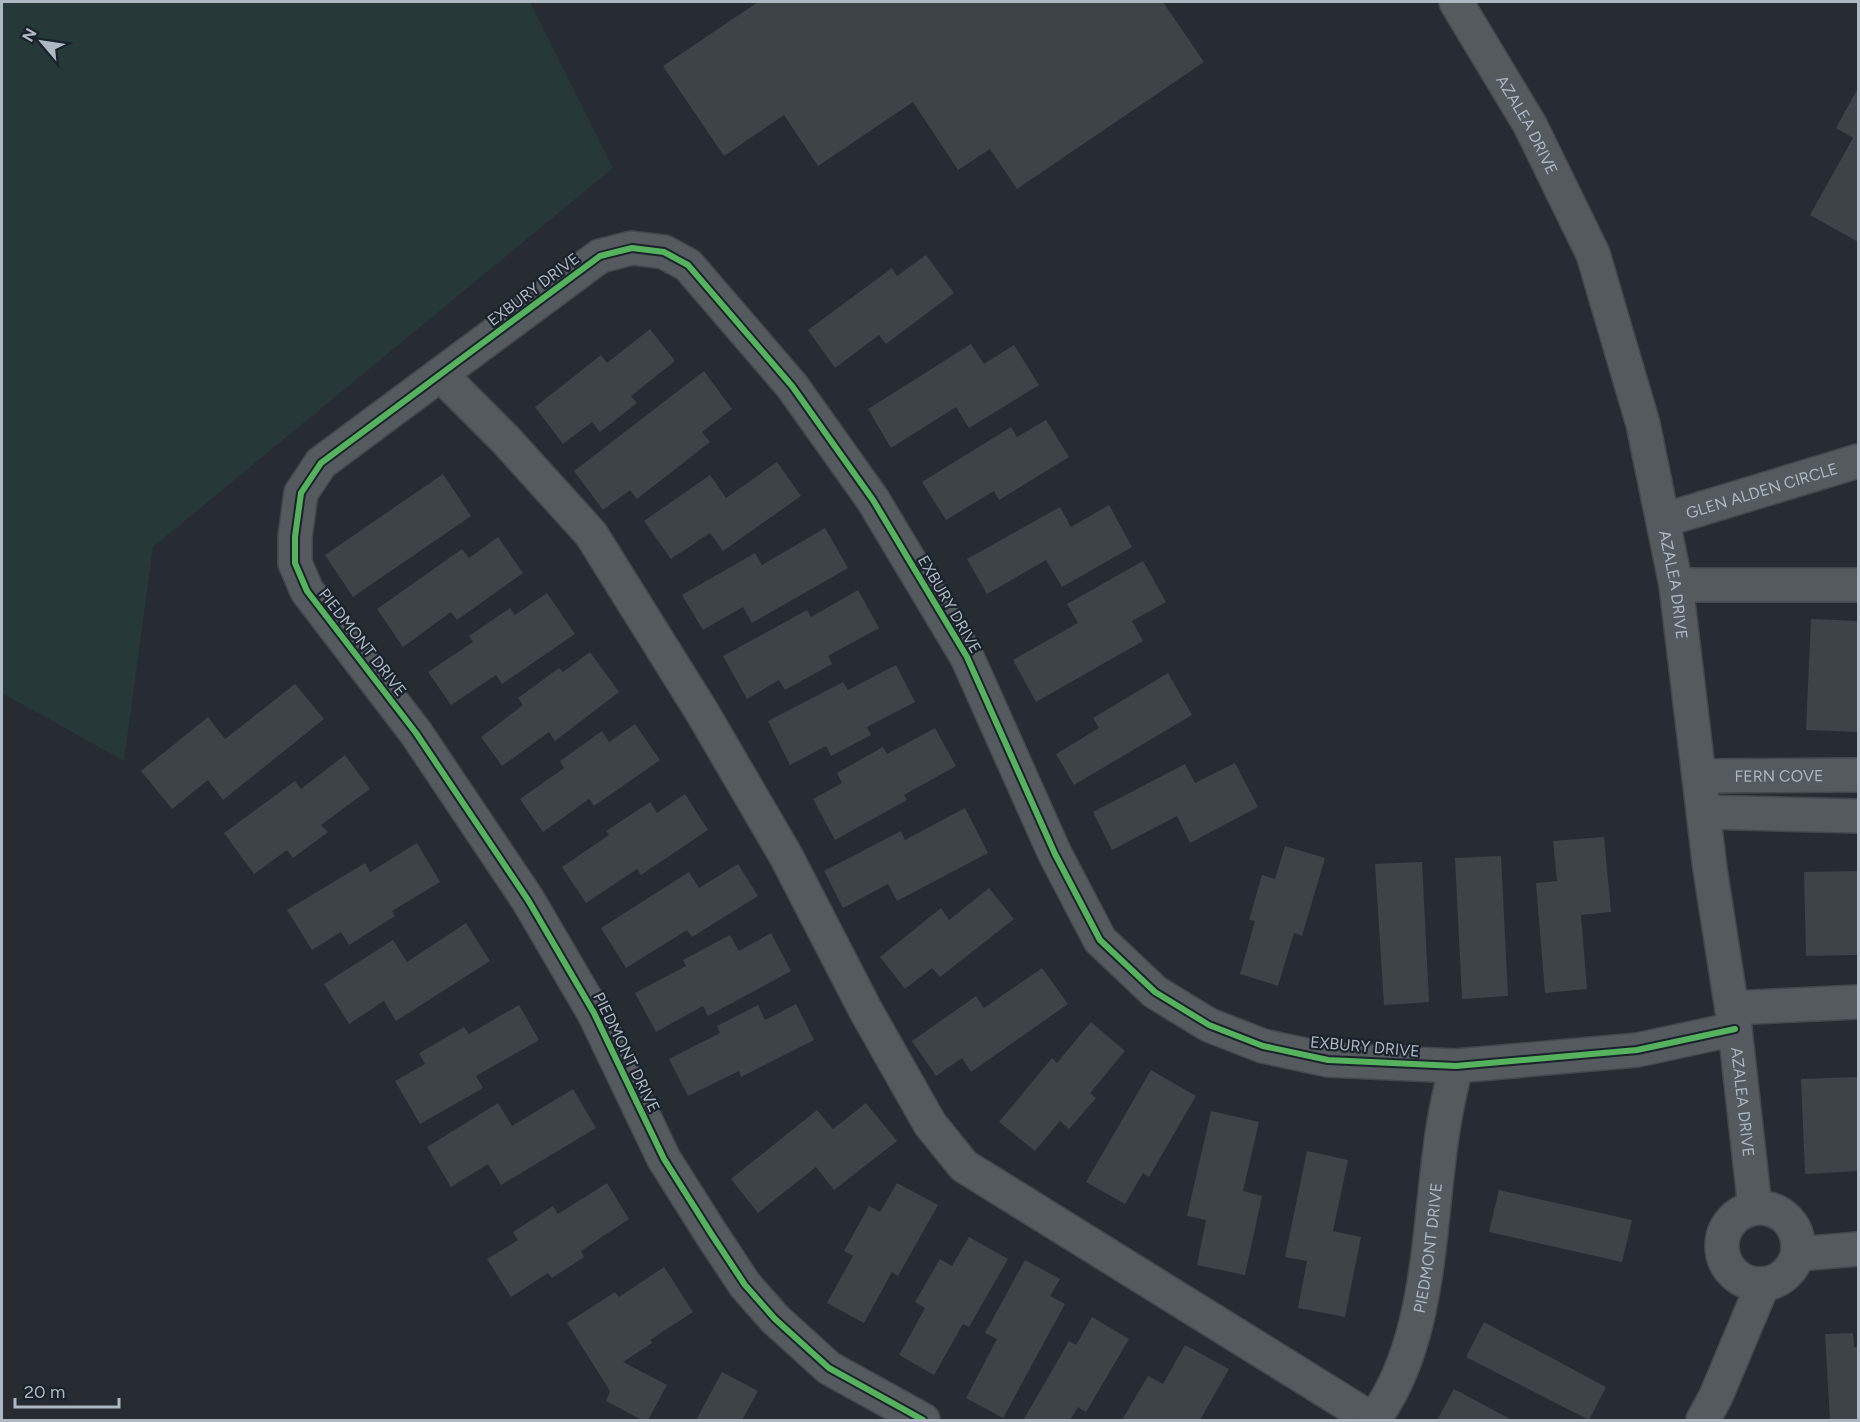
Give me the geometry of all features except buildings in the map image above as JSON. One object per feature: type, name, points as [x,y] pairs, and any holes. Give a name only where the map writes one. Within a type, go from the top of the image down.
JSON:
[{"type":"street","name":"AZALEA DRIVE","points":[[1456,2],[1530,125],[1593,254],[1643,424],[1676,585],[1703,812],[1734,1019],[1755,1208]]},
{"type":"street","name":"EXBURY DRIVE","points":[[307,591],[295,563],[295,537],[301,493],[321,463],[600,256],[632,248],[664,252],[688,265],[792,386],[873,500],[967,657],[1055,854],[1100,940],[1155,992],[1209,1025],[1263,1046],[1328,1060],[1456,1066],[1637,1050],[1734,1019],[1858,1002]]},
{"type":"street","points":[[441,375],[505,439],[591,534],[709,723],[786,856],[866,1011],[930,1124],[964,1166],[1373,1420]]},
{"type":"street","name":"GLEN ALDEN CIRCLE","points":[[1664,520],[1858,461]]},
{"type":"street","points":[[1676,585],[1858,585]]},
{"type":"street","name":"PIEDMONT DRIVE","points":[[307,591],[416,733],[528,900],[594,1013],[664,1159],[745,1285],[775,1319],[829,1368],[923,1420]]},
{"type":"street","name":"FERN COVE","points":[[1699,776],[1858,775]]},
{"type":"street","points":[[1703,812],[1858,816]]},
{"type":"street","name":"PIEDMONT DRIVE","points":[[1373,1420],[1388,1401],[1418,1320],[1443,1129],[1456,1066]]},
{"type":"street","points":[[1767,1208],[1789,1220],[1797,1236],[1798,1254],[1785,1275],[1762,1284],[1749,1283],[1728,1268],[1723,1256],[1722,1243],[1728,1225],[1742,1211],[1767,1208]]},
{"type":"street","points":[[1798,1254],[1858,1249]]},
{"type":"street","points":[[1703,1420],[1716,1396],[1762,1284]]},
{"type":"shaded area","points":[[2,2],[530,2],[613,168],[153,547],[124,761],[2,693]]},
{"type":"cycle path","points":[[923,1420],[829,1368],[775,1319],[745,1285],[664,1159],[594,1013],[528,900],[416,733],[307,591],[295,563],[295,537],[301,493],[321,463],[600,256],[632,248],[664,252],[688,265],[792,386],[873,500],[967,657],[1055,854],[1100,940],[1155,992],[1209,1025],[1263,1046],[1328,1060],[1456,1066],[1637,1050],[1735,1029]]}]
